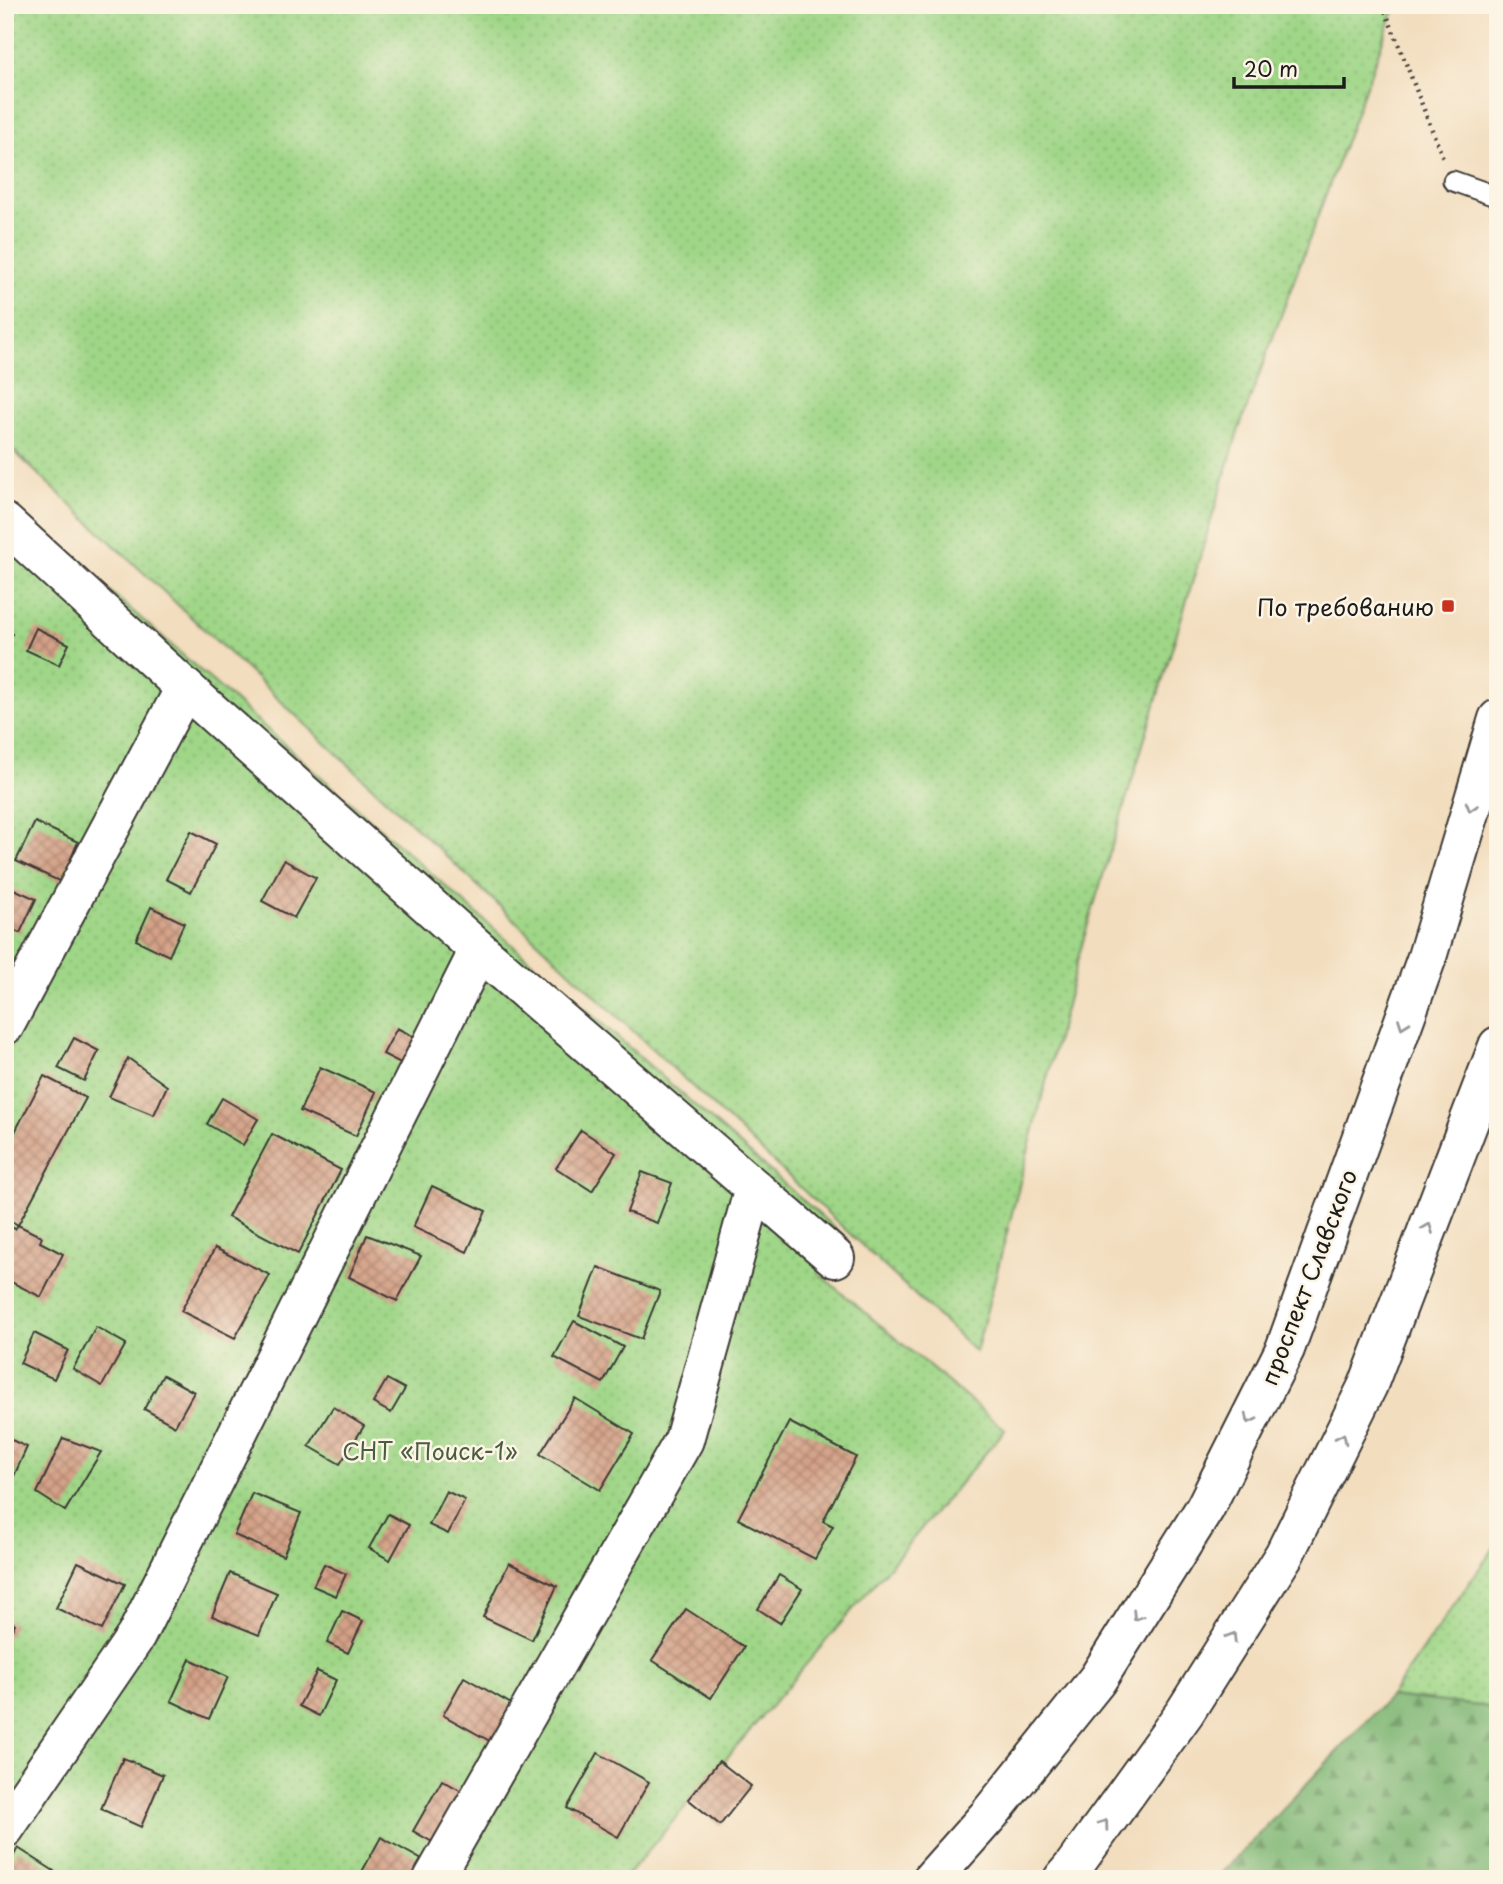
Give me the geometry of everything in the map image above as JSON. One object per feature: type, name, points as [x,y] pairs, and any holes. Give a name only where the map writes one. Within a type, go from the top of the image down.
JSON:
[{"type":"street","points":[[5,523],[478,950],[835,1258]]},
{"type":"street","points":[[5,1025],[185,688]]},
{"type":"street","name":"проспект Славского","points":[[932,1879],[988,1816],[1097,1680],[1205,1508],[1285,1349],[1427,957],[1498,719]]},
{"type":"street","points":[[5,1828],[136,1636],[478,950]]},
{"type":"street","points":[[1063,1879],[1185,1712],[1284,1555],[1368,1385],[1498,1046]]},
{"type":"street","points":[[433,1879],[684,1440],[754,1188]]},
{"type":"lane","points":[[1452,181],[1498,197]]},
{"type":"path","points":[[1383,5],[1452,181]]},
{"type":"green space","points":[[5,5],[1396,5],[1239,429],[1080,951],[976,1352],[5,443]]},
{"type":"green space","name":"СНТ «Поиск-1»","points":[[5,499],[848,1240],[835,1258],[818,1273],[1005,1430],[624,1879],[19,1879],[5,1864]]},
{"type":"green space","points":[[1498,1542],[1498,1708],[1390,1696]]},
{"type":"green space","points":[[1390,1696],[1498,1708],[1498,1879],[1216,1879]]},
{"type":"building","points":[[36,628],[69,644],[59,665],[26,650]]},
{"type":"building","points":[[5,630],[12,634],[5,648]]},
{"type":"building","points":[[35,822],[78,842],[61,882],[16,861]]},
{"type":"building","points":[[191,831],[216,844],[191,892],[166,879]]},
{"type":"building","points":[[284,860],[316,878],[294,918],[262,901]]},
{"type":"building","points":[[5,885],[36,899],[20,933],[5,927]]},
{"type":"building","points":[[151,907],[184,923],[169,956],[136,940]]},
{"type":"building","points":[[397,1028],[428,1044],[414,1070],[383,1054]]},
{"type":"building","points":[[74,1038],[99,1051],[84,1081],[58,1068]]},
{"type":"building","points":[[128,1058],[167,1086],[154,1115],[109,1097]]},
{"type":"building","points":[[320,1067],[376,1092],[356,1136],[300,1111]]},
{"type":"building","points":[[44,1076],[86,1098],[18,1225],[5,1217],[5,1151]]},
{"type":"building","points":[[222,1098],[258,1119],[243,1145],[207,1124]]},
{"type":"building","points":[[581,1130],[616,1153],[592,1191],[556,1168]]},
{"type":"building","points":[[272,1134],[341,1170],[298,1254],[228,1217]]},
{"type":"building","points":[[642,1172],[672,1183],[657,1223],[627,1212]]},
{"type":"building","points":[[432,1186],[486,1211],[467,1252],[413,1227]]},
{"type":"building","points":[[5,1224],[15,1229],[18,1225],[42,1237],[40,1242],[63,1254],[41,1297],[5,1279]]},
{"type":"building","points":[[367,1235],[421,1256],[397,1301],[349,1277]]},
{"type":"building","points":[[215,1248],[270,1275],[235,1338],[181,1311]]},
{"type":"building","points":[[598,1267],[660,1291],[641,1339],[579,1316]]},
{"type":"building","points":[[574,1321],[623,1347],[603,1383],[554,1357]]},
{"type":"building","points":[[96,1327],[126,1344],[102,1386],[73,1369]]},
{"type":"building","points":[[34,1333],[68,1350],[54,1379],[20,1363]]},
{"type":"building","points":[[163,1375],[194,1392],[175,1426],[144,1409]]},
{"type":"building","points":[[387,1379],[405,1389],[391,1413],[373,1403]]},
{"type":"building","points":[[575,1398],[634,1434],[600,1490],[540,1454]]},
{"type":"building","points":[[333,1407],[364,1426],[340,1464],[309,1446]]},
{"type":"building","points":[[789,1422],[856,1457],[823,1521],[833,1526],[815,1559],[738,1519]]},
{"type":"building","points":[[5,1437],[27,1447],[14,1476],[5,1472]]},
{"type":"building","points":[[63,1438],[101,1452],[65,1511],[37,1493]]},
{"type":"building","points":[[446,1491],[465,1500],[448,1534],[429,1525]]},
{"type":"building","points":[[252,1493],[301,1513],[283,1556],[234,1535]]},
{"type":"building","points":[[388,1514],[409,1525],[390,1560],[369,1548]]},
{"type":"building","points":[[78,1562],[125,1584],[102,1630],[56,1608]]},
{"type":"building","points":[[509,1563],[557,1586],[532,1640],[483,1617]]},
{"type":"building","points":[[324,1564],[346,1574],[336,1596],[313,1586]]},
{"type":"building","points":[[230,1573],[277,1593],[259,1635],[212,1616]]},
{"type":"building","points":[[779,1575],[802,1589],[780,1623],[758,1609]]},
{"type":"building","points":[[686,1609],[744,1647],[711,1698],[652,1660]]},
{"type":"building","points":[[342,1611],[363,1621],[348,1653],[327,1643]]},
{"type":"building","points":[[5,1619],[15,1624],[5,1642]]},
{"type":"building","points":[[190,1659],[228,1677],[209,1719],[171,1701]]},
{"type":"building","points":[[317,1671],[336,1680],[319,1716],[299,1706]]},
{"type":"building","points":[[464,1677],[518,1708],[497,1745],[443,1715]]},
{"type":"building","points":[[598,1753],[649,1782],[618,1837],[567,1808]]},
{"type":"building","points":[[123,1758],[163,1775],[141,1827],[101,1809]]},
{"type":"building","points":[[719,1761],[751,1786],[720,1825],[688,1799]]},
{"type":"building","points":[[442,1780],[472,1797],[443,1848],[413,1831]]},
{"type":"building","points":[[381,1837],[438,1869],[433,1879],[358,1879]]},
{"type":"building","points":[[18,1848],[54,1871],[49,1879],[5,1879],[5,1871]]},
{"type":"place","name":"По требованию","points":[[1448,606]]}]
